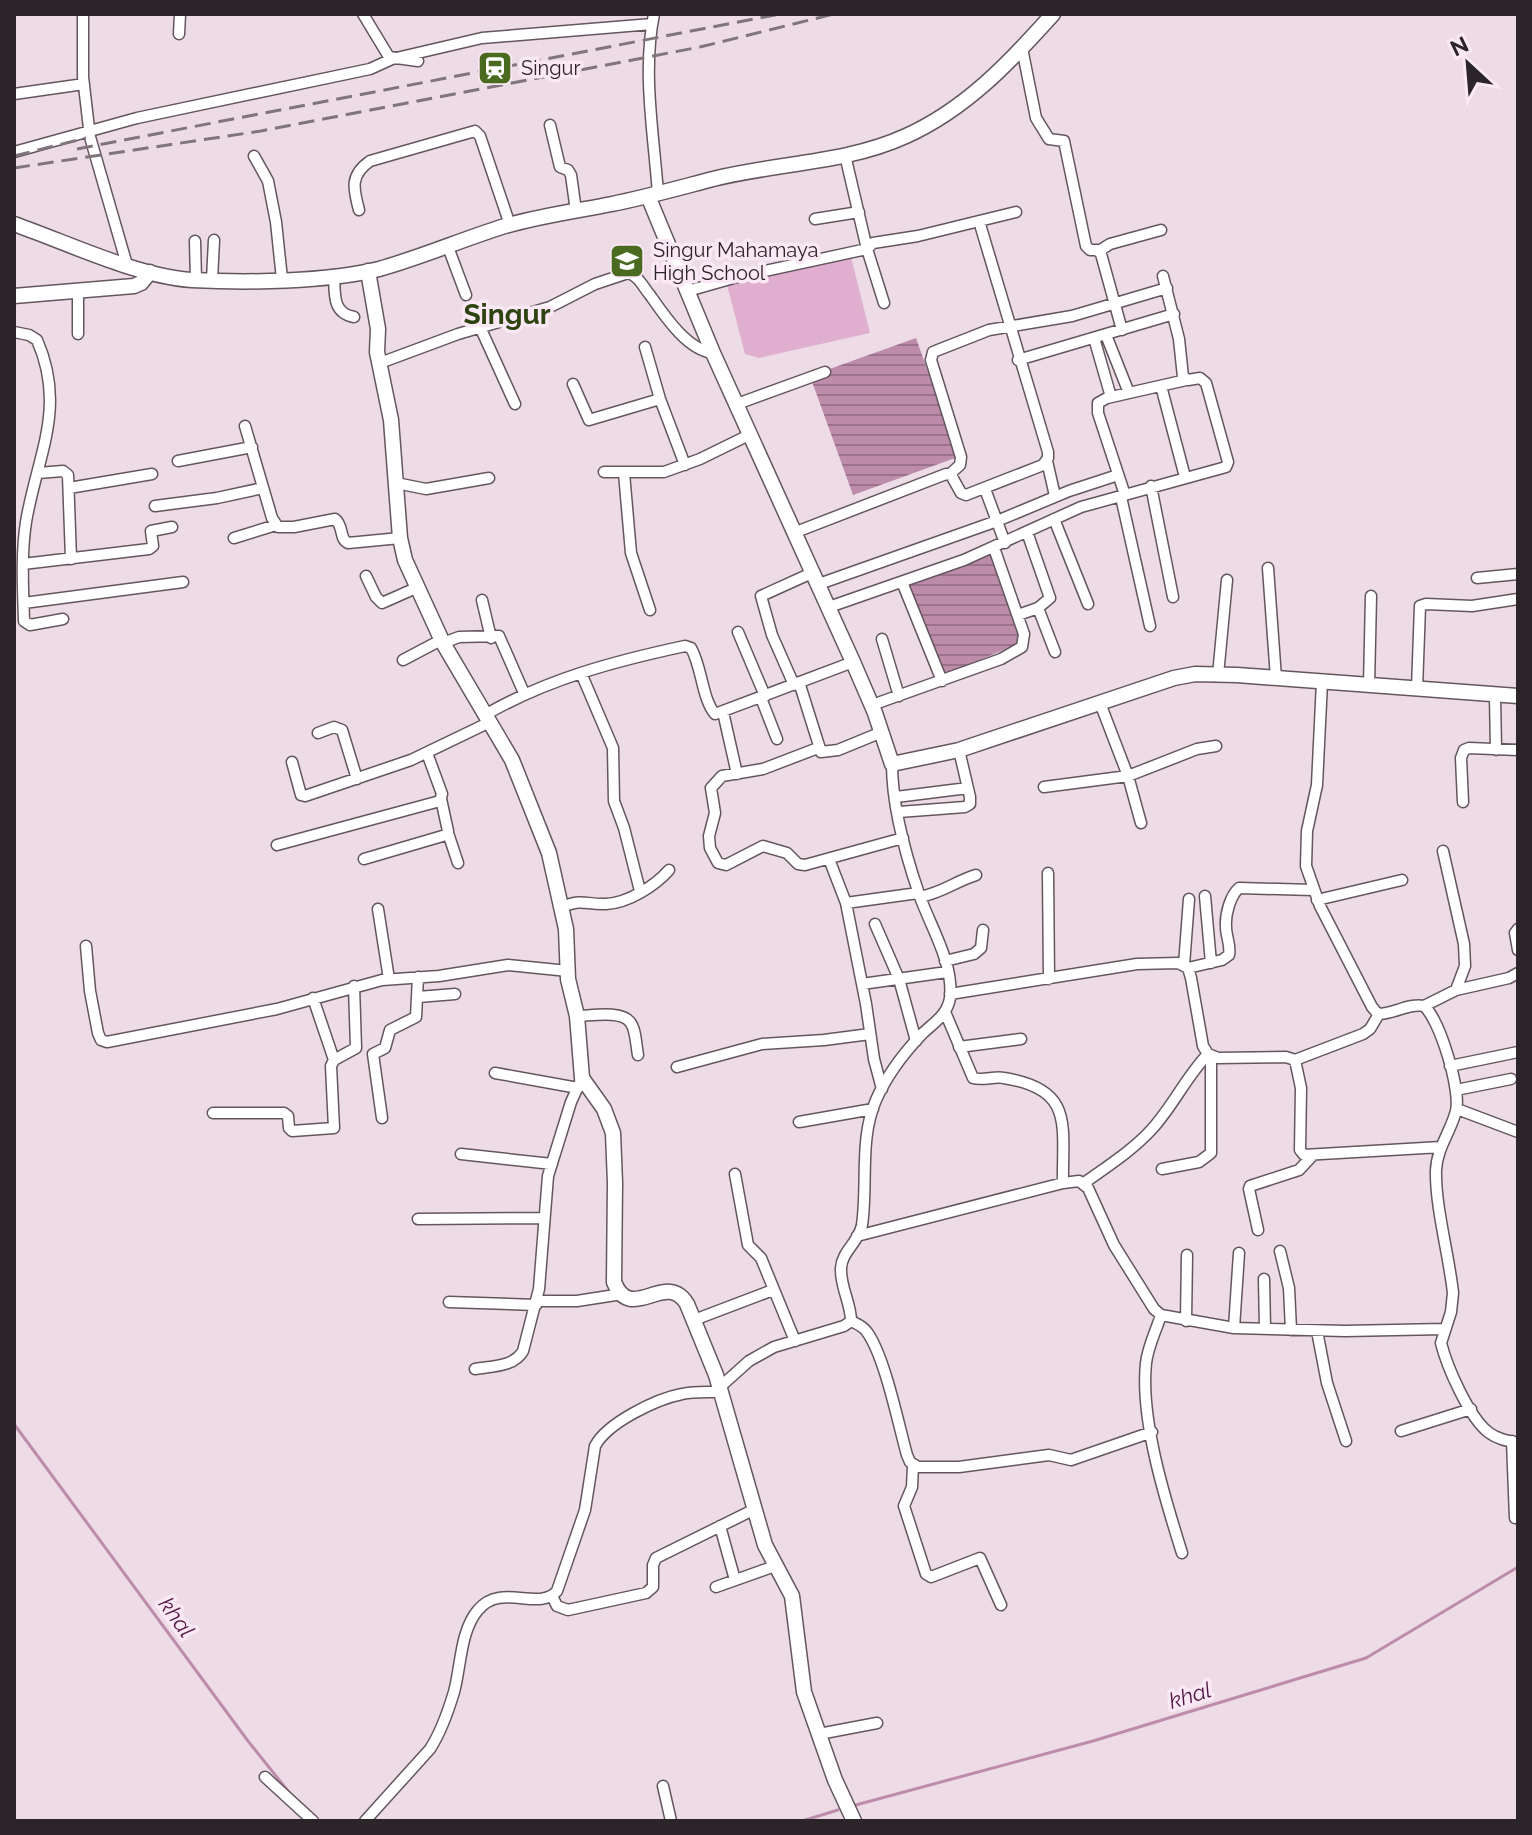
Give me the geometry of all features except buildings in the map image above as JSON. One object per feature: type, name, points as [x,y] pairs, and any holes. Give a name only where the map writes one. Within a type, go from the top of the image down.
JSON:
[{"type":"street","points":[[83,14],[84,84],[90,130],[99,174],[127,265]]},
{"type":"street","points":[[179,34],[180,14]]},
{"type":"street","points":[[363,14],[392,59],[418,61]]},
{"type":"street","points":[[14,224],[150,272],[204,280],[282,279],[368,271],[510,225],[888,144],[937,120],[980,89],[1053,14]]},
{"type":"street","points":[[14,152],[90,130],[376,67],[392,59],[482,38],[653,19],[649,64],[653,195],[713,353],[872,705],[892,764],[903,838],[919,895],[946,967],[950,994],[945,1012],[916,1041],[882,1089],[873,1109],[867,1132],[862,1225],[841,1265],[841,1284],[851,1321]]},
{"type":"street","points":[[1022,48],[1036,118],[1047,138],[1064,141],[1086,246],[1099,251],[1110,244],[1161,230]]},
{"type":"street","points":[[14,94],[84,84]]},
{"type":"street","points":[[550,125],[560,167],[571,175],[576,211]]},
{"type":"street","points":[[359,210],[353,182],[359,170],[370,161],[475,131],[480,136],[510,225]]},
{"type":"street","points":[[845,155],[867,249],[884,303]]},
{"type":"street","points":[[254,156],[268,181],[282,279]]},
{"type":"street","points":[[815,219],[859,212]]},
{"type":"street","points":[[688,291],[737,277],[867,249],[873,243],[918,236],[1016,212]]},
{"type":"street","points":[[979,221],[1018,360],[1048,452],[1047,461],[1055,496]]},
{"type":"street","points":[[204,280],[214,240]]},
{"type":"street","points":[[195,241],[204,280]]},
{"type":"street","points":[[448,247],[466,295]]},
{"type":"street","points":[[1099,251],[1122,330]]},
{"type":"street","points":[[368,271],[378,329],[376,346],[391,420],[400,538],[405,560],[442,641],[512,760],[540,827],[562,907],[568,943],[568,971],[577,1016],[580,1083],[546,1188],[536,1303],[520,1356],[508,1363],[475,1369]]},
{"type":"street","points":[[14,296],[134,286],[150,272]]},
{"type":"street","points":[[380,363],[480,327],[550,307],[595,284],[628,273],[638,278],[689,341],[704,352],[713,353]]},
{"type":"street","points":[[334,275],[337,308],[354,317]]},
{"type":"street","points":[[1163,276],[1174,314],[1182,374],[1186,380]]},
{"type":"street","points":[[796,532],[950,474],[960,465],[961,457],[931,355],[936,349],[1009,325],[1061,318],[1167,288]]},
{"type":"street","points":[[78,291],[78,334]]},
{"type":"street","points":[[1018,360],[1174,314]]},
{"type":"street","points":[[480,327],[515,404]]},
{"type":"street","points":[[14,332],[37,340],[50,391],[50,422],[27,517],[23,564],[24,621],[27,625],[63,619]]},
{"type":"street","points":[[1106,335],[1129,393]]},
{"type":"street","points":[[1094,338],[1111,397]]},
{"type":"street","points":[[645,347],[660,399],[685,465]]},
{"type":"street","points":[[737,404],[825,372]]},
{"type":"street","points":[[829,607],[994,548],[1081,507],[1123,496],[1151,486],[1224,469],[1228,462],[1206,383],[1200,378],[1111,397],[1098,403],[1097,409],[1123,496],[1150,626]]},
{"type":"street","points":[[573,384],[589,420],[660,399]]},
{"type":"street","points":[[1161,386],[1185,477]]},
{"type":"street","points":[[245,426],[276,525]]},
{"type":"street","points":[[604,472],[657,473],[685,465],[751,434]]},
{"type":"street","points":[[178,461],[252,447]]},
{"type":"street","points":[[950,474],[963,495],[985,489],[1047,461]]},
{"type":"street","points":[[38,473],[66,472],[71,559]]},
{"type":"street","points":[[624,473],[631,553],[650,610]]},
{"type":"street","points":[[69,488],[152,474]]},
{"type":"street","points":[[882,732],[830,752],[823,753],[818,748],[796,684],[772,635],[761,596],[997,521],[1055,496],[1118,475]]},
{"type":"street","points":[[396,483],[430,489],[489,478]]},
{"type":"street","points":[[1151,486],[1173,597]]},
{"type":"street","points":[[155,506],[263,488]]},
{"type":"street","points":[[985,489],[1005,543]]},
{"type":"street","points":[[234,538],[276,525],[294,527],[335,519],[348,543],[400,538]]},
{"type":"street","points":[[1054,519],[1088,604]]},
{"type":"street","points":[[23,564],[151,548],[151,531],[172,527]]},
{"type":"street","points":[[1018,615],[1038,608],[1050,594],[1027,532]]},
{"type":"street","points":[[872,705],[1001,659],[1020,649],[1024,639],[1018,615],[994,548]]},
{"type":"street","points":[[1268,568],[1276,678]]},
{"type":"street","points":[[1477,578],[1518,574]]},
{"type":"street","points":[[366,576],[382,603],[416,588]]},
{"type":"street","points":[[1218,675],[1227,580]]},
{"type":"street","points":[[24,603],[183,582]]},
{"type":"street","points":[[902,582],[942,681]]},
{"type":"street","points":[[1369,685],[1371,596]]},
{"type":"street","points":[[1417,689],[1420,606],[1472,606],[1518,599]]},
{"type":"street","points":[[482,600],[491,638]]},
{"type":"street","points":[[1038,608],[1055,652]]},
{"type":"street","points":[[738,632],[777,739]]},
{"type":"street","points":[[403,660],[442,641],[459,637],[500,638],[524,693]]},
{"type":"street","points":[[882,639],[899,696]]},
{"type":"street","points":[[292,762],[303,795],[427,753],[524,693],[621,659],[687,646],[699,664],[711,710],[715,714],[853,662]]},
{"type":"street","points":[[581,673],[613,748],[614,801],[640,891]]},
{"type":"street","points":[[892,764],[959,750],[1174,678],[1195,674],[1518,696]]},
{"type":"street","points":[[1322,682],[1317,785],[1304,851],[1314,895],[1366,997],[1379,1014]]},
{"type":"street","points":[[1495,696],[1496,750]]},
{"type":"street","points":[[1100,703],[1128,776],[1141,823]]},
{"type":"street","points":[[723,712],[737,774]]},
{"type":"street","points":[[318,733],[334,727],[342,730],[357,779]]},
{"type":"street","points":[[1044,787],[1128,776],[1197,749],[1216,746]]},
{"type":"street","points":[[818,748],[763,769],[717,779],[711,788],[715,813],[708,842],[718,863],[726,865],[763,846],[787,853],[799,865],[903,838]]},
{"type":"street","points":[[1463,802],[1462,753],[1469,748],[1518,750]]},
{"type":"street","points":[[899,812],[965,807],[970,803],[959,750]]},
{"type":"street","points":[[427,753],[439,784],[448,833],[458,863]]},
{"type":"street","points":[[896,797],[968,788]]},
{"type":"street","points":[[277,845],[441,799]]},
{"type":"street","points":[[364,859],[439,839],[448,833]]},
{"type":"street","points":[[1443,851],[1464,944],[1465,966],[1456,990]]},
{"type":"street","points":[[829,859],[846,903],[882,1089]]},
{"type":"street","points":[[562,907],[582,900],[610,904],[640,891],[669,870]]},
{"type":"street","points":[[1048,873],[1049,979]]},
{"type":"street","points":[[846,903],[942,893],[955,883],[976,875]]},
{"type":"street","points":[[950,994],[1137,964],[1170,962],[1186,967],[1227,959],[1231,952],[1225,925],[1233,894],[1239,888],[1314,895],[1402,880]]},
{"type":"street","points":[[1205,896],[1211,963]]},
{"type":"street","points":[[1162,1169],[1199,1162],[1211,1153],[1209,1055],[1203,1046],[1186,967],[1189,899]]},
{"type":"street","points":[[378,909],[389,979]]},
{"type":"street","points":[[875,924],[899,979],[916,1041]]},
{"type":"street","points":[[1518,929],[1515,933],[1518,950]]},
{"type":"street","points":[[862,984],[899,979],[946,967],[981,948],[983,930]]},
{"type":"street","points":[[86,946],[90,991],[99,1037],[104,1042],[277,1009],[389,979],[508,965],[568,971]]},
{"type":"street","points":[[857,1236],[1071,1181],[1084,1183],[1128,1152],[1154,1127],[1195,1067],[1209,1055],[1286,1057],[1295,1060],[1363,1034],[1379,1014],[1415,1005],[1424,1006],[1456,990],[1509,978],[1518,973]]},
{"type":"street","points":[[382,1118],[373,1054],[385,1048],[390,1030],[416,1017],[418,977]]},
{"type":"street","points":[[213,1113],[284,1113],[288,1116],[292,1131],[331,1129],[335,1126],[331,1066],[334,1060],[356,1048],[354,986]]},
{"type":"street","points":[[418,997],[455,994]]},
{"type":"street","points":[[313,998],[334,1060]]},
{"type":"street","points":[[1424,1006],[1431,1014],[1450,1066],[1457,1109],[1437,1160],[1436,1180],[1453,1293],[1451,1312],[1441,1343],[1471,1409],[1486,1431],[1515,1442],[1515,1518]]},
{"type":"street","points":[[945,1012],[968,1070],[976,1079],[1009,1079],[1042,1089],[1054,1099],[1061,1114],[1063,1183]]},
{"type":"street","points":[[577,1016],[618,1016],[627,1019],[632,1026],[638,1055]]},
{"type":"street","points":[[677,1067],[747,1046],[870,1034]]},
{"type":"street","points":[[959,1047],[1021,1039]]},
{"type":"street","points":[[1450,1066],[1518,1052]]},
{"type":"street","points":[[1295,1060],[1301,1088],[1300,1150],[1304,1155],[1441,1147]]},
{"type":"street","points":[[495,1073],[580,1083],[600,1102],[611,1123],[615,1183],[614,1282],[622,1294]]},
{"type":"street","points":[[1456,1090],[1511,1079]]},
{"type":"street","points":[[799,1122],[873,1109]]},
{"type":"street","points":[[1457,1109],[1518,1132]]},
{"type":"street","points":[[461,1154],[552,1164]]},
{"type":"street","points":[[1258,1230],[1249,1187],[1256,1182],[1299,1170],[1313,1155]]},
{"type":"street","points":[[735,1174],[748,1245],[761,1258],[795,1341]]},
{"type":"street","points":[[1084,1183],[1124,1262],[1161,1315],[1234,1328],[1317,1331],[1444,1329]]},
{"type":"street","points":[[418,1219],[543,1218]]},
{"type":"street","points":[[1280,1251],[1289,1288],[1291,1330]]},
{"type":"street","points":[[1234,1328],[1239,1253]]},
{"type":"street","points":[[1186,1321],[1187,1255]]},
{"type":"street","points":[[1264,1279],[1265,1329]]},
{"type":"street","points":[[694,1320],[773,1290]]},
{"type":"street","points":[[449,1302],[536,1303],[622,1294],[636,1299],[678,1292],[694,1320],[720,1390],[765,1545],[792,1596],[804,1692],[850,1820]]},
{"type":"street","points":[[1161,1315],[1149,1349],[1146,1369],[1152,1432],[1163,1489],[1182,1553]]},
{"type":"street","points":[[365,1821],[419,1762],[438,1736],[454,1692],[467,1631],[478,1608],[497,1597],[543,1599],[557,1591],[585,1510],[599,1437],[617,1423],[663,1399],[685,1393],[720,1390],[762,1353],[851,1321]]},
{"type":"street","points":[[851,1321],[865,1329],[872,1340],[890,1390],[907,1455],[913,1465],[912,1487],[904,1506],[926,1574],[931,1577],[980,1558],[1001,1605]]},
{"type":"street","points":[[1317,1331],[1327,1383],[1346,1441]]},
{"type":"street","points":[[1401,1431],[1471,1409]]},
{"type":"street","points":[[913,1465],[959,1467],[1049,1455],[1071,1460],[1152,1432]]},
{"type":"street","points":[[552,1596],[557,1606],[568,1610],[646,1593],[653,1587],[656,1558],[755,1509]]},
{"type":"street","points":[[720,1526],[735,1580]]},
{"type":"street","points":[[716,1587],[775,1566]]},
{"type":"street","points":[[819,1734],[877,1723]]},
{"type":"street","points":[[265,1777],[313,1821]]},
{"type":"street","points":[[663,1786],[671,1821]]},
{"type":"street","points":[[291,1821],[295,1806]]},
{"type":"shaded area","points":[[849,249],[870,333],[759,358],[745,354],[726,281]]},
{"type":"shaded area","points":[[916,338],[958,457],[853,495],[810,376]]},
{"type":"shaded area","points":[[990,552],[1027,640],[942,676],[905,587]]},
{"type":"waterway","name":"khal","points":[[14,1424],[292,1796]]},
{"type":"waterway","name":"khal","points":[[852,1806],[1093,1741],[1366,1658],[1518,1567]]},
{"type":"waterway","name":"khal","points":[[802,1821],[838,1810]]},
{"type":"railway","points":[[77,149],[780,14]]},
{"type":"railway","points":[[14,168],[261,131],[700,47],[834,14]]},
{"type":"railway","points":[[14,156],[86,138]]},
{"type":"place","name":"Singur","points":[[495,68]]},
{"type":"place","name":"Singur Mahamaya High School","points":[[627,261]]},
{"type":"district","name":"Singur","points":[[507,314]]}]
